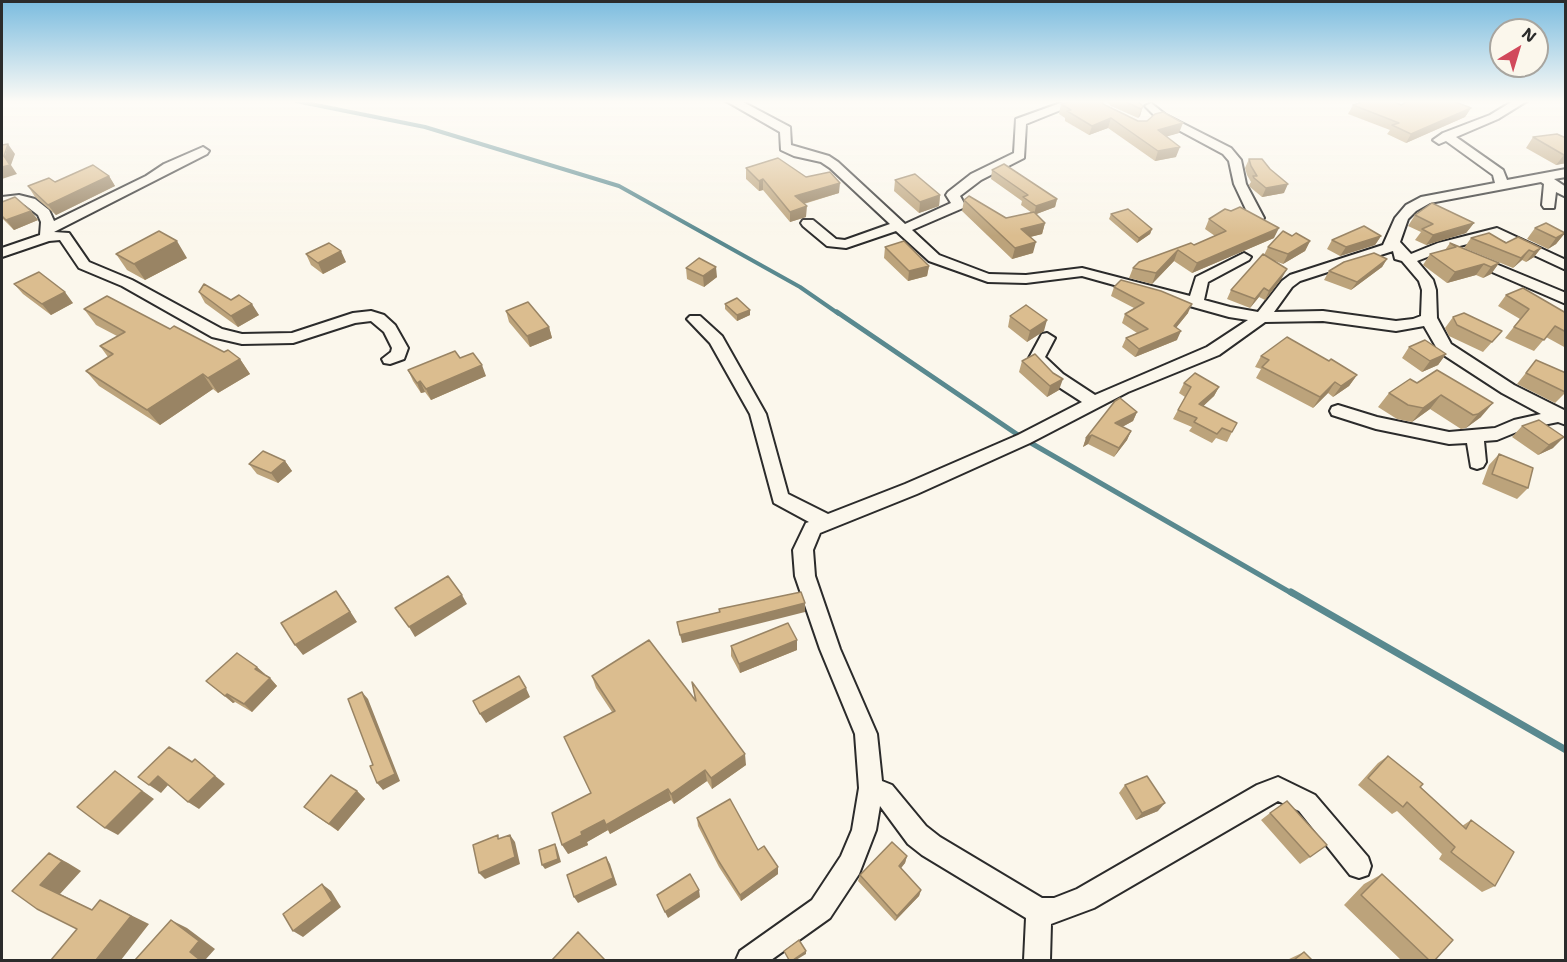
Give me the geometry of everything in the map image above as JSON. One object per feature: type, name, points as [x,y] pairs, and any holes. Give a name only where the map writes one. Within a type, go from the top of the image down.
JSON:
[{"type":"street","points":[[785,146],[798,153],[825,159],[834,165],[934,258],[988,278],[1026,279],[1082,272],[1229,312],[1262,318],[1323,316],[1396,326],[1416,324],[1429,318]]},
{"type":"street","points":[[808,223],[832,243],[846,244],[900,228],[958,205],[953,195],[976,177],[1020,155],[1020,146]]},
{"type":"street","points":[[1217,146],[1227,151],[1235,160],[1240,184],[1257,218]]},
{"type":"street","points":[[1456,146],[1499,173],[1502,184]]},
{"type":"street","points":[[2,253],[48,233],[131,187],[152,179],[168,167],[203,151]]},
{"type":"street","points":[[749,960],[822,909],[850,865],[864,830],[872,788],[866,734],[830,649],[805,576],[803,550],[813,528],[825,521],[911,489],[1024,439],[1122,388],[1214,351],[1262,318],[1287,284],[1295,278],[1386,246],[1402,218],[1411,208],[1426,200],[1502,184],[1546,180],[1566,173]]},
{"type":"street","points":[[1546,180],[1566,193]]},
{"type":"street","points":[[1546,180],[1549,205]]},
{"type":"street","points":[[2,201],[19,199],[30,202],[44,213],[48,233]]},
{"type":"street","points":[[1410,259],[1443,246],[1497,232],[1566,266]]},
{"type":"street","points":[[48,233],[64,236],[84,265],[158,298],[217,333],[242,339],[293,338],[353,318],[371,316],[379,318],[390,330],[400,348],[398,355],[390,359]]},
{"type":"street","points":[[1386,246],[1410,259],[1426,280],[1429,290],[1429,318],[1445,348],[1508,389],[1563,417]]},
{"type":"street","points":[[1443,246],[1566,299]]},
{"type":"street","points":[[1196,302],[1201,280],[1244,257]]},
{"type":"street","points":[[695,319],[716,340],[758,414],[780,498],[825,521]]},
{"type":"street","points":[[1047,338],[1037,358],[1057,378],[1096,403]]},
{"type":"street","points":[[1338,411],[1410,432],[1449,438],[1497,434],[1520,424],[1563,417]]},
{"type":"street","points":[[1474,437],[1477,462]]},
{"type":"street","points":[[872,788],[884,793],[917,835],[931,846],[1039,911],[1054,911],[1085,899],[1255,799],[1278,789],[1307,803],[1359,866]]},
{"type":"street","points":[[1036,960],[1039,911]]},
{"type":"building","points":[[2,146],[7,146],[4,156],[10,165],[2,167]]},
{"type":"building","points":[[1151,146],[1180,147],[1158,151]]},
{"type":"building","points":[[1548,146],[1566,146],[1566,155]]},
{"type":"building","points":[[778,158],[806,177],[830,172],[840,183],[795,196],[807,206],[790,212],[763,179],[759,181],[746,168]]},
{"type":"building","points":[[1249,159],[1262,159],[1288,184],[1266,188],[1254,178],[1253,176],[1257,176]]},
{"type":"building","points":[[1004,164],[1057,199],[1036,206],[1023,197],[1028,195],[992,170]]},
{"type":"building","points":[[93,165],[109,176],[48,205],[28,186],[49,178],[55,182]]},
{"type":"building","points":[[915,174],[940,195],[920,202],[895,180]]},
{"type":"building","points":[[969,196],[1006,218],[1034,212],[1045,223],[1021,229],[1036,242],[1015,248],[964,200]]},
{"type":"building","points":[[15,197],[31,211],[6,220],[2,216],[2,202]]},
{"type":"building","points":[[1432,203],[1474,223],[1433,235],[1422,229],[1433,224],[1415,215]]},
{"type":"building","points":[[1240,207],[1279,228],[1197,263],[1178,250],[1156,273],[1133,268],[1139,262],[1191,243],[1194,245],[1226,231],[1209,219],[1225,209],[1231,211]]},
{"type":"building","points":[[1128,209],[1152,229],[1139,238],[1111,214]]},
{"type":"building","points":[[1546,223],[1565,233],[1556,238],[1535,228]]},
{"type":"building","points":[[1364,226],[1381,236],[1346,247],[1332,240]]},
{"type":"building","points":[[159,231],[177,241],[134,264],[116,254]]},
{"type":"building","points":[[1283,231],[1292,236],[1296,233],[1310,241],[1288,254],[1268,247]]},
{"type":"building","points":[[1489,233],[1506,243],[1518,237],[1541,248],[1534,252],[1529,250],[1521,258],[1471,238]]},
{"type":"building","points":[[904,241],[929,266],[909,271],[885,247]]},
{"type":"building","points":[[329,243],[341,251],[318,263],[306,254]]},
{"type":"building","points":[[1450,243],[1499,263],[1491,267],[1484,264],[1455,272],[1430,254],[1456,247]]},
{"type":"building","points":[[1374,253],[1387,259],[1357,282],[1329,271],[1344,262]]},
{"type":"building","points":[[1263,254],[1287,269],[1269,291],[1264,288],[1255,299],[1231,290]]},
{"type":"building","points":[[699,258],[716,267],[703,276],[686,268]]},
{"type":"building","points":[[39,272],[65,292],[42,304],[14,284]]},
{"type":"building","points":[[1121,280],[1161,291],[1192,304],[1174,326],[1181,331],[1139,349],[1126,338],[1148,329],[1125,314],[1144,303],[1114,287]]},
{"type":"building","points":[[204,284],[231,300],[239,295],[252,304],[231,316],[199,292]]},
{"type":"building","points":[[1523,288],[1566,313],[1566,332],[1555,326],[1544,340],[1514,327],[1529,309],[1506,295]]},
{"type":"building","points":[[107,296],[170,329],[174,326],[224,352],[228,350],[240,359],[208,378],[203,374],[147,410],[86,371],[113,354],[100,346],[125,332],[84,309]]},
{"type":"building","points":[[737,298],[750,310],[737,315],[725,304]]},
{"type":"building","points":[[528,302],[549,327],[527,336],[506,311]]},
{"type":"building","points":[[1026,305],[1047,320],[1030,331],[1010,316]]},
{"type":"building","points":[[1464,313],[1502,331],[1492,342],[1457,325],[1453,317]]},
{"type":"building","points":[[1287,337],[1357,375],[1341,386],[1335,382],[1320,397],[1262,367],[1269,360],[1261,356]]},
{"type":"building","points":[[1425,340],[1446,354],[1430,361],[1409,347]]},
{"type":"building","points":[[455,351],[460,358],[473,353],[482,365],[426,389],[420,381],[417,383],[408,370]]},
{"type":"building","points":[[1035,354],[1053,373],[1063,379],[1050,386],[1022,361]]},
{"type":"building","points":[[1536,360],[1566,373],[1565,392],[1526,373]]},
{"type":"building","points":[[1437,370],[1493,403],[1473,415],[1441,395],[1423,408],[1408,405],[1389,393],[1410,379],[1417,383]]},
{"type":"building","points":[[1195,373],[1219,387],[1199,404],[1237,423],[1232,432],[1222,428],[1217,434],[1194,422],[1197,418],[1178,410],[1191,387],[1184,383]]},
{"type":"building","points":[[1120,398],[1137,412],[1115,423],[1131,431],[1119,448],[1092,435],[1086,438],[1115,401]]},
{"type":"building","points":[[1539,420],[1564,437],[1549,445],[1522,426]]},
{"type":"building","points":[[263,451],[285,461],[271,473],[249,464]]},
{"type":"building","points":[[1499,454],[1533,468],[1528,488],[1492,474]]},
{"type":"building","points":[[448,576],[462,595],[409,627],[395,608]]},
{"type":"building","points":[[336,591],[350,612],[295,645],[281,623]]},
{"type":"building","points":[[801,592],[805,603],[680,635],[677,622],[720,612],[719,609]]},
{"type":"building","points":[[788,623],[797,640],[739,664],[731,646]]},
{"type":"building","points":[[649,640],[696,701],[692,682],[745,754],[711,778],[705,770],[671,794],[668,789],[606,825],[604,820],[562,845],[552,813],[591,793],[564,737],[615,711],[592,676]]},
{"type":"building","points":[[237,653],[257,667],[255,669],[270,678],[244,704],[227,694],[225,696],[206,681]]},
{"type":"building","points":[[519,676],[526,688],[480,714],[473,701]]},
{"type":"building","points":[[362,692],[395,774],[377,783],[370,766],[373,765],[348,699]]},
{"type":"building","points":[[169,747],[192,762],[195,759],[215,776],[188,802],[158,776],[149,785],[138,777]]},
{"type":"building","points":[[1388,756],[1423,784],[1420,787],[1466,829],[1471,820],[1514,852],[1495,886],[1451,852],[1455,847],[1407,802],[1403,807],[1368,778]]},
{"type":"building","points":[[115,771],[142,791],[105,828],[77,807]]},
{"type":"building","points":[[331,775],[357,791],[329,824],[304,807]]},
{"type":"building","points":[[1147,776],[1165,803],[1142,813],[1125,785]]},
{"type":"building","points":[[730,799],[758,850],[764,846],[778,867],[740,895],[718,860],[697,818]]},
{"type":"building","points":[[1287,801],[1327,845],[1310,857],[1270,813]]},
{"type":"building","points":[[498,835],[498,839],[510,835],[515,857],[479,873],[473,845]]},
{"type":"building","points":[[892,842],[907,856],[899,866],[921,890],[897,916],[860,875]]},
{"type":"building","points":[[555,844],[558,859],[542,865],[539,850]]},
{"type":"building","points":[[49,853],[62,861],[40,885],[92,910],[100,900],[131,916],[96,960],[51,960],[77,929],[37,909],[12,891]]},
{"type":"building","points":[[606,857],[613,878],[574,897],[567,875]]},
{"type":"building","points":[[690,874],[699,890],[665,912],[657,895]]},
{"type":"building","points":[[1382,874],[1453,940],[1435,960],[1429,960],[1361,895]]},
{"type":"building","points":[[322,884],[332,901],[293,931],[283,914]]},
{"type":"building","points":[[171,920],[199,941],[190,952],[200,960],[135,960]]},
{"type":"building","points":[[578,932],[605,960],[552,960]]},
{"type":"building","points":[[799,940],[806,951],[793,960],[789,960],[784,951]]},
{"type":"building","points":[[1304,952],[1312,960],[1294,960]]},
{"type":"waterway","points":[[487,146],[619,186],[800,287],[839,314]]},
{"type":"waterway","points":[[837,312],[1024,439],[1293,594]]},
{"type":"waterway","points":[[1291,592],[1566,750]]}]
